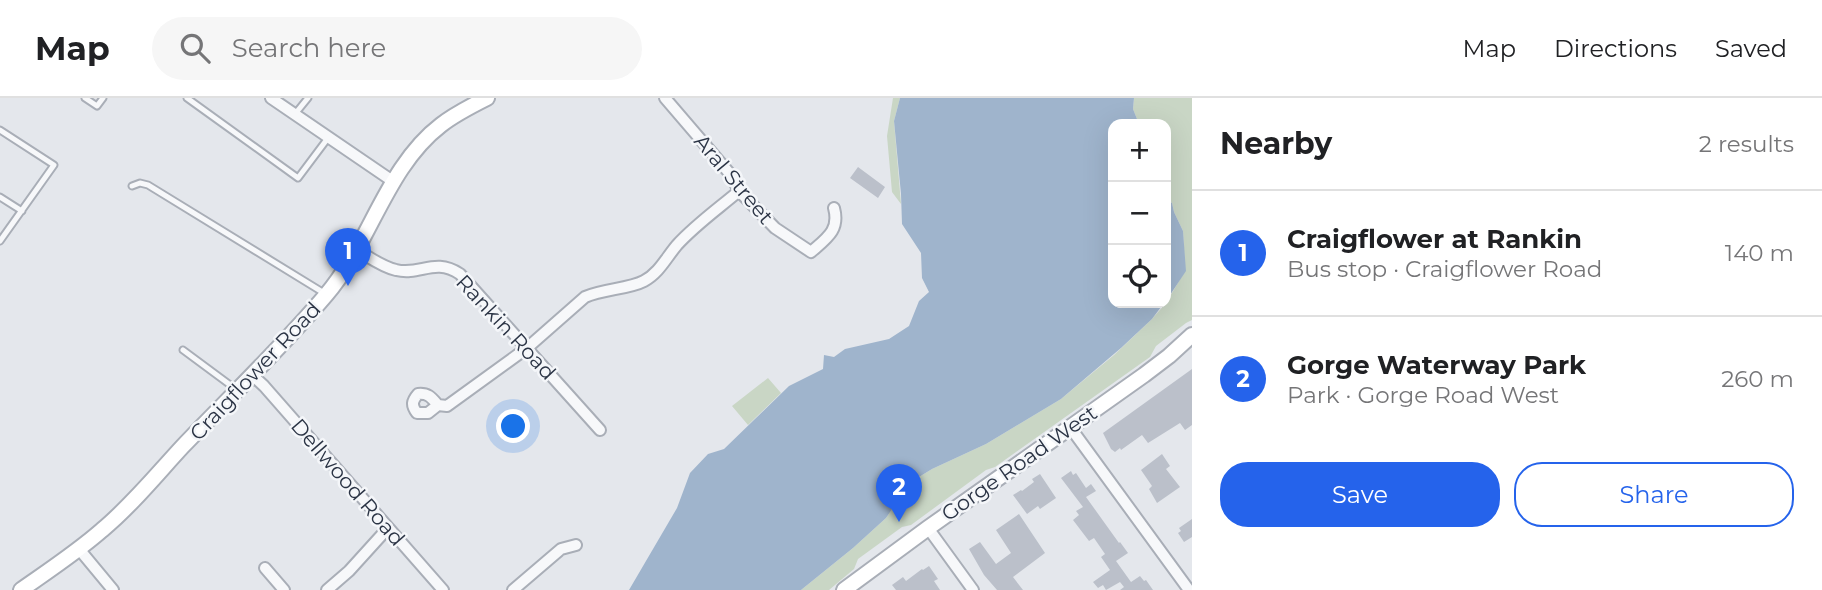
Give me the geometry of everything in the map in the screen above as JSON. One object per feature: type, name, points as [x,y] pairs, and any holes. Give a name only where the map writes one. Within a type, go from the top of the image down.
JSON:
[{"type":"main road","name":"Craigflower Road","points":[[21,590],[79,549],[115,518],[237,391],[327,295],[343,273],[394,182],[416,150],[440,126],[487,98]]},
{"type":"main road","name":"Gorge Road West","points":[[844,590],[1144,375],[1192,335]]},
{"type":"street","points":[[271,98],[394,182]]},
{"type":"street","name":"Aral Street","points":[[665,98],[731,175],[739,191],[775,228],[811,252],[831,234],[837,218],[834,208]]},
{"type":"street","points":[[438,405],[447,406],[527,348],[586,297],[640,284],[649,278],[677,245],[739,191]]},
{"type":"street","name":"Rankin Road","points":[[357,250],[398,271],[437,266],[455,271],[464,277],[600,430]]},
{"type":"street","name":"Dellwood Road","points":[[251,375],[264,386],[443,590]]},
{"type":"street","points":[[1070,427],[1189,590]]},
{"type":"street","points":[[327,590],[349,571],[388,528]]},
{"type":"street","points":[[928,528],[973,590]]},
{"type":"street","points":[[513,590],[561,548],[576,545]]},
{"type":"street","points":[[79,549],[113,590]]},
{"type":"street","points":[[265,568],[284,590]]},
{"type":"lane","points":[[85,98],[97,106],[103,98]]},
{"type":"lane","points":[[187,98],[298,178],[328,137]]},
{"type":"lane","points":[[295,114],[308,98]]},
{"type":"lane","points":[[0,130],[54,165],[0,242]]},
{"type":"lane","points":[[132,186],[140,183],[148,185],[327,295]]},
{"type":"lane","points":[[0,197],[22,211]]},
{"type":"lane","points":[[184,350],[237,391]]},
{"type":"green space","points":[[893,98],[900,98],[894,121],[901,204],[892,192],[887,136]]},
{"type":"green space","points":[[1134,98],[1192,98],[1192,320],[1156,346],[1150,357],[995,467],[986,470],[911,525],[902,527],[858,559],[854,569],[829,590],[801,590],[886,518],[901,496],[919,477],[986,444],[1061,399],[1114,355],[1162,308],[1171,308],[1171,295],[1185,271],[1183,231],[1171,202],[1171,119],[1137,119],[1133,109]]},
{"type":"green space","points":[[768,378],[781,393],[748,425],[732,406]]},
{"type":"water","points":[[900,98],[1134,98],[1133,109],[1137,119],[1108,119],[1108,308],[1160,308],[1121,348],[1061,399],[986,444],[919,477],[901,496],[886,518],[801,590],[629,590],[677,508],[690,473],[708,454],[724,449],[789,386],[823,369],[824,355],[834,357],[845,349],[889,339],[909,326],[919,301],[929,292],[922,278],[921,253],[902,224],[894,121]]},
{"type":"water","points":[[1171,202],[1183,231],[1186,271],[1171,294]]},
{"type":"building","points":[[858,167],[885,187],[878,198],[850,178]]},
{"type":"building","points":[[1192,369],[1192,425],[1185,430],[1180,423],[1148,443],[1142,435],[1121,450],[1120,448],[1115,452],[1111,449],[1103,433]]},
{"type":"building","points":[[1162,454],[1170,466],[1166,469],[1180,487],[1157,503],[1149,489],[1152,486],[1141,470]]},
{"type":"building","points":[[1071,471],[1073,475],[1076,473],[1086,488],[1091,484],[1096,491],[1086,497],[1128,553],[1116,561],[1131,582],[1140,576],[1153,590],[1120,590],[1124,587],[1120,582],[1106,590],[1103,585],[1098,588],[1093,582],[1110,570],[1101,557],[1105,554],[1094,538],[1089,541],[1073,520],[1079,515],[1076,511],[1083,507],[1061,478]]},
{"type":"building","points":[[1040,474],[1056,498],[1027,514],[1013,495],[1034,482],[1032,479]]},
{"type":"building","points":[[1019,514],[1045,553],[1013,577],[1023,590],[997,590],[984,575],[969,549],[980,542],[996,564],[1011,553],[996,530]]},
{"type":"building","points":[[1192,519],[1192,537],[1184,542],[1178,533],[1181,531],[1179,528]]},
{"type":"building","points":[[929,566],[938,579],[934,581],[940,590],[896,590],[892,585],[903,577],[906,581]]},
{"type":"place","name":"Craigflower at Rankin","points":[[348,286]]},
{"type":"place","name":"Gorge Waterway Park","points":[[899,522]]}]
